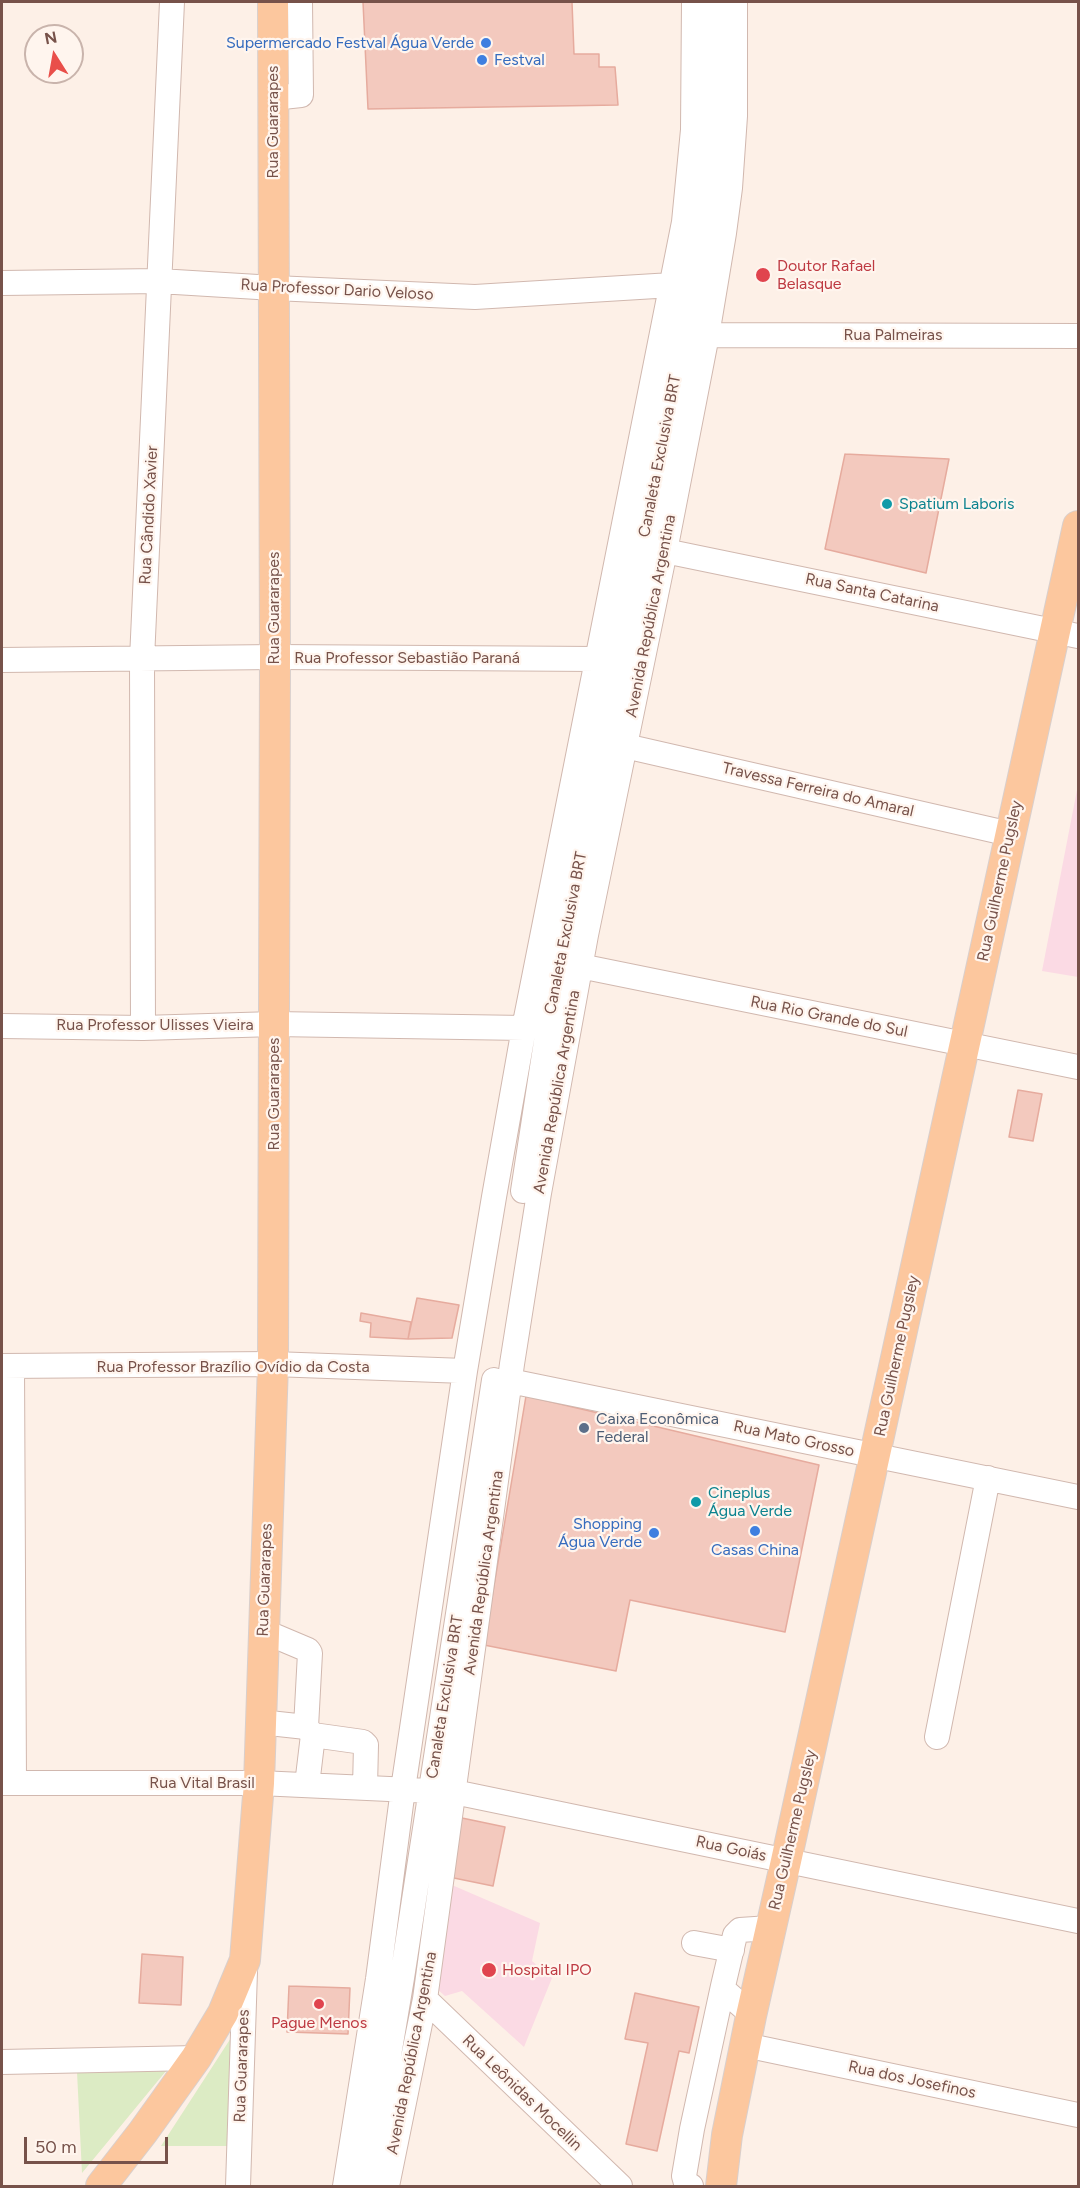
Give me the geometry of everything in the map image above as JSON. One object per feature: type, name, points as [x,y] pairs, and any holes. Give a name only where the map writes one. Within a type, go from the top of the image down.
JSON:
[{"type":"main road","name":"Rua Guararapes","points":[[245,1959],[259,1783],[273,1364],[274,288],[287,96],[273,2]]},
{"type":"main road","name":"Rua Guilherme Pugsley","points":[[721,2187],[727,2135],[744,2044],[1010,834],[1067,633],[1078,526]]},
{"type":"main road","points":[[101,2187],[144,2132],[196,2058],[223,2013],[245,1959]]},
{"type":"street","name":"Rua Cândido Xavier","points":[[142,1028],[142,659],[172,2]]},
{"type":"street","points":[[287,96],[300,2]]},
{"type":"street","points":[[345,2187],[377,1989],[403,1790],[465,1371],[524,1028],[684,222],[693,130],[694,2]]},
{"type":"street","name":"Canaleta Exclusiva BRT","points":[[367,2187],[442,1792],[553,996],[699,264],[712,161],[714,2]]},
{"type":"street","name":"Avenida República Argentina","points":[[387,2187],[425,1999],[442,1792],[539,1193],[580,966],[707,335],[730,188],[736,86],[735,2]]},
{"type":"street","name":"Rua Professor Dario Veloso","points":[[2,283],[159,281],[475,297],[672,285]]},
{"type":"street","name":"Rua Palmeiras","points":[[707,335],[1078,336]]},
{"type":"street","name":"Rua Santa Catarina","points":[[665,551],[1067,633]]},
{"type":"street","name":"Rua Professor Sebastião Paraná","points":[[2,660],[274,657],[597,659]]},
{"type":"street","name":"Travessa Ferreira do Amaral","points":[[625,746],[1010,834]]},
{"type":"street","points":[[524,1028],[580,966]]},
{"type":"street","name":"Rua Rio Grande do Sul","points":[[580,966],[1078,1067]]},
{"type":"street","name":"Rua Professor Ulisses Vieira","points":[[2,1026],[142,1028],[274,1024],[524,1028]]},
{"type":"street","name":"Rua Professor Brazílio Ovídio da Costa","points":[[7,1366],[273,1364],[465,1371]]},
{"type":"street","points":[[7,1366],[8,1784]]},
{"type":"street","points":[[511,1372],[663,1399],[676,1397]]},
{"type":"street","name":"Rua Mato Grosso","points":[[511,1372],[875,1455],[1078,1497]]},
{"type":"street","points":[[937,1737],[988,1478]]},
{"type":"street","points":[[263,1631],[310,1653],[307,1785]]},
{"type":"street","points":[[260,1722],[363,1742],[366,1745],[365,1788]]},
{"type":"street","name":"Rua Vital Brasil","points":[[8,1784],[259,1783],[403,1790]]},
{"type":"street","name":"Rua Goiás","points":[[403,1790],[442,1792],[1078,1921]]},
{"type":"street","points":[[691,2187],[686,2183],[684,2176],[694,2119],[735,1935],[740,1930],[770,1928]]},
{"type":"street","points":[[694,1943],[732,1950]]},
{"type":"street","name":"Rua Guararapes","points":[[238,2187],[245,1959]]},
{"type":"street","points":[[723,1986],[726,1992],[751,2014]]},
{"type":"street","name":"Rua Leônidas Mocellin","points":[[425,1999],[620,2187]]},
{"type":"street","name":"Rua dos Josefinos","points":[[744,2044],[1078,2115]]},
{"type":"street","points":[[2,2062],[196,2058]]},
{"type":"shaded area","points":[[1078,791],[1078,977],[1042,971]]},
{"type":"shaded area","name":"Hospital IPO","points":[[445,1882],[540,1923],[532,1961],[552,1978],[524,2047],[462,1991],[445,1996],[436,1988]]},
{"type":"green space","points":[[240,2024],[231,2146],[161,2146]]},
{"type":"green space","points":[[166,2071],[82,2173],[77,2072]]},
{"type":"building","name":"Festval","points":[[363,2],[572,2],[574,54],[599,54],[599,67],[615,67],[618,105],[368,109]]},
{"type":"building","name":"Spatium Laboris","points":[[845,454],[949,459],[926,573],[825,549]]},
{"type":"building","points":[[1018,1090],[1042,1094],[1033,1141],[1009,1137]]},
{"type":"building","points":[[417,1298],[459,1305],[452,1338],[408,1339]]},
{"type":"building","points":[[361,1313],[411,1322],[408,1339],[370,1337],[371,1323],[360,1321]]},
{"type":"building","name":"Shopping Água Verde","points":[[526,1396],[819,1465],[785,1632],[630,1600],[616,1671],[484,1645]]},
{"type":"building","points":[[462,1818],[505,1827],[493,1886],[449,1877]]},
{"type":"building","points":[[142,1954],[183,1957],[181,2005],[139,2003]]},
{"type":"building","name":"Pague Menos","points":[[289,1986],[350,1988],[348,2034],[287,2032]]},
{"type":"building","points":[[635,1993],[699,2007],[689,2053],[679,2051],[657,2151],[626,2144],[648,2043],[625,2039]]},
{"type":"place","name":"Supermercado Festval Água Verde","points":[[486,43]]},
{"type":"place","name":"Festval","points":[[482,60]]},
{"type":"place","name":"Doutor Rafael Belasque","points":[[763,275]]},
{"type":"place","name":"Spatium Laboris","points":[[887,504]]},
{"type":"place","name":"Caixa Econômica Federal","points":[[584,1428]]},
{"type":"place","name":"Cineplus Água Verde","points":[[696,1502]]},
{"type":"place","name":"Casas China","points":[[755,1531]]},
{"type":"place","name":"Shopping Água Verde","points":[[654,1533]]},
{"type":"place","name":"Hospital IPO","points":[[489,1970]]},
{"type":"place","name":"Pague Menos","points":[[319,2004]]}]
